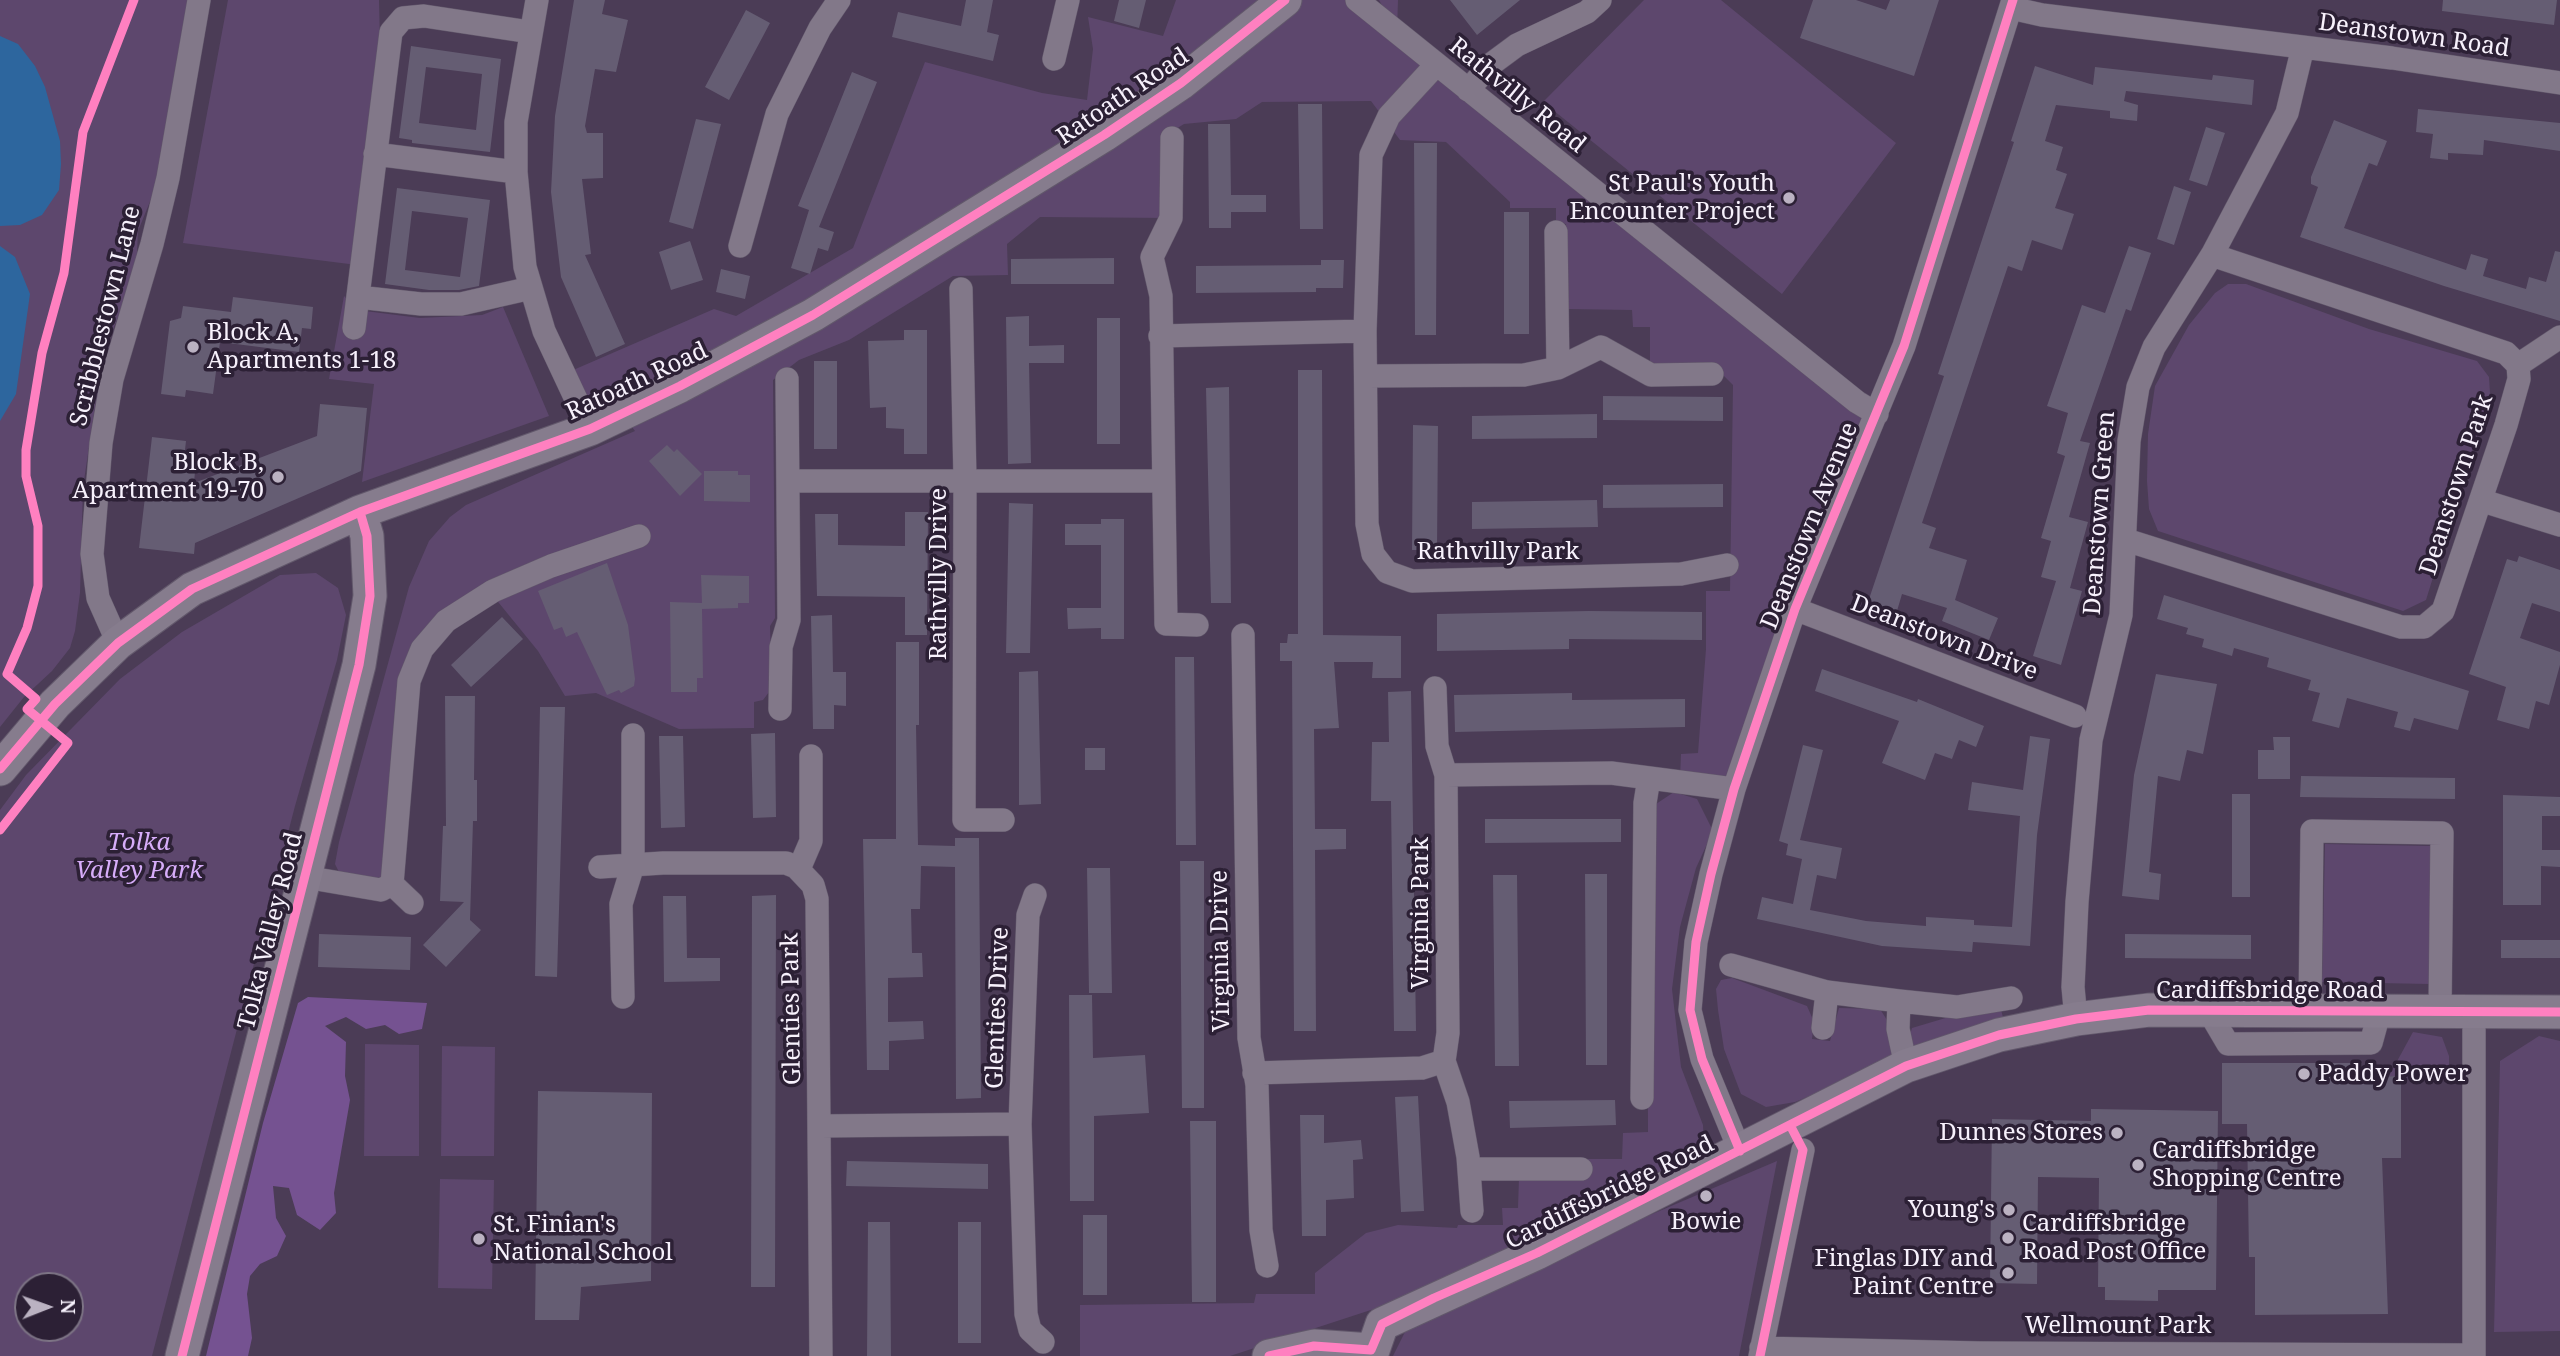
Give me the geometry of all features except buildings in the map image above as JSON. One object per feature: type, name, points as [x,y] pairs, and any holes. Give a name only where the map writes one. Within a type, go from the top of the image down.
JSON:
[{"type":"main road","name":"Ratoath Road","points":[[0,769],[55,704],[118,643],[191,589],[359,512],[590,429],[680,386],[813,315],[931,244],[1181,83],[1285,0]]},
{"type":"main road","name":"Tolka Valley Road","points":[[181,1356],[359,665],[370,596],[367,536],[359,512]]},
{"type":"main road","name":"Cardiffsbridge Road","points":[[1269,1356],[1314,1346],[1371,1353],[1382,1324],[1537,1253],[1906,1066],[1999,1035],[2076,1019],[2149,1010],[2560,1012]]},
{"type":"street","name":"Scribblestown Lane","points":[[118,643],[98,598],[92,554],[101,443],[112,379],[152,244],[167,178],[199,0]]},
{"type":"street","points":[[537,0],[516,122],[516,172],[525,267],[544,331],[590,429]]},
{"type":"street","points":[[740,246],[777,114],[821,28],[839,0]]},
{"type":"street","points":[[1054,59],[1068,0]]},
{"type":"street","name":"Rathvilly Road","points":[[1357,0],[1877,414]]},
{"type":"street","points":[[1468,90],[1490,65],[1517,45],[1587,12],[1600,0]]},
{"type":"street","name":"Deanstown Road","points":[[2012,4],[2042,15],[2303,47],[2560,83]]},
{"type":"street","name":"Deanstown Avenue","points":[[1740,1151],[1702,1059],[1690,1010],[1697,935],[1734,789],[1795,609],[1904,346],[2012,4]]},
{"type":"street","points":[[354,328],[391,32],[403,18],[424,16],[530,32]]},
{"type":"street","name":"Deanstown Green","points":[[2076,1019],[2073,988],[2077,902],[2091,740],[2121,615],[2129,440],[2138,387],[2154,347],[2212,254],[2287,113],[2303,47]]},
{"type":"street","name":"Rathvilly Park","points":[[1436,65],[1389,116],[1371,155],[1365,331],[1367,524],[1373,554],[1387,572],[1412,581],[1681,574],[1727,565]]},
{"type":"street","points":[[1172,138],[1171,218],[1152,257],[1161,296],[1166,624],[1198,625]]},
{"type":"street","points":[[375,154],[516,172]]},
{"type":"street","points":[[1556,232],[1558,368]]},
{"type":"street","points":[[2212,254],[2506,353],[2518,365],[2560,337]]},
{"type":"street","points":[[358,296],[421,304],[461,304],[531,288]]},
{"type":"street","name":"Rathvilly Drive","points":[[961,289],[965,481],[964,820],[1003,820]]},
{"type":"street","points":[[1160,336],[1365,331]]},
{"type":"street","points":[[1366,376],[1524,375],[1558,368],[1601,347],[1651,375],[1712,374]]},
{"type":"street","name":"Deanstown Park","points":[[2126,540],[2401,627],[2424,627],[2443,611],[2483,501],[2519,379],[2518,365]]},
{"type":"street","points":[[780,709],[781,647],[789,620],[787,379]]},
{"type":"street","points":[[788,481],[1162,481]]},
{"type":"street","points":[[2483,501],[2560,524]]},
{"type":"street","points":[[412,904],[393,884],[407,694],[422,649],[446,621],[493,591],[551,566],[639,536]]},
{"type":"street","name":"Deanstown Drive","points":[[1795,609],[2075,716]]},
{"type":"street","name":"Virginia Drive","points":[[1243,635],[1247,982],[1261,1230],[1267,1266]]},
{"type":"street","points":[[1436,688],[1437,746],[1446,775],[1572,772],[1734,789]]},
{"type":"street","points":[[623,997],[621,904],[633,865],[634,735]]},
{"type":"street","points":[[600,867],[786,863],[799,869],[811,841],[811,756]]},
{"type":"street","name":"Virginia Park","points":[[1444,1062],[1448,1033],[1446,775]]},
{"type":"street","points":[[1642,1098],[1645,803],[1648,778]]},
{"type":"street","name":"Cardiffsbridge Road","points":[[2310,1011],[2312,831],[2442,833],[2440,1011]]},
{"type":"street","name":"Glenties Park","points":[[799,869],[813,885],[817,899],[821,1356]]},
{"type":"street","points":[[305,877],[381,890],[393,884]]},
{"type":"street","name":"Glenties Drive","points":[[1035,895],[1028,915],[1020,1124],[1026,1314],[1030,1329],[1043,1342]]},
{"type":"street","points":[[1731,965],[1827,992],[1899,1001],[1957,1007],[2011,998]]},
{"type":"street","points":[[1823,1028],[1827,992]]},
{"type":"street","points":[[1899,1001],[1898,1029],[1906,1066]]},
{"type":"street","points":[[2208,1010],[2228,1044],[2371,1043],[2380,1010]]},
{"type":"street","points":[[2474,1010],[2474,1355]]},
{"type":"street","points":[[1254,1073],[1422,1068],[1444,1062],[1458,1102],[1470,1169],[1472,1211]]},
{"type":"street","name":"Glenties Drive","points":[[820,1126],[1020,1124]]},
{"type":"street","points":[[1761,1352],[1803,1150]]},
{"type":"street","points":[[1470,1169],[1581,1169]]},
{"type":"street","name":"Wellmount Park","points":[[1761,1352],[2474,1355]]},
{"type":"green space","points":[[0,0],[190,0],[162,172],[138,231],[136,273],[103,354],[83,487],[80,593],[75,631],[70,648],[0,727]]},
{"type":"green space","points":[[228,0],[379,0],[380,42],[357,265],[183,243]]},
{"type":"green space","points":[[1176,0],[1276,0],[1181,82],[589,426],[564,374],[714,309],[736,316],[853,248],[925,62],[1042,93],[1087,100],[1093,49],[1088,17],[1163,36]]},
{"type":"green space","points":[[1291,0],[1356,0],[1875,414],[1733,787],[1680,779],[1681,754],[1698,753],[1706,649],[1706,591],[1730,591],[1733,385],[1712,364],[1650,365],[1650,327],[1633,327],[1632,310],[1567,309],[1566,224],[1556,223],[1556,208],[1510,208],[1510,202],[1446,142],[1400,140],[1371,101],[1262,102],[1236,119],[1184,124],[1171,132],[1171,218],[1040,217],[1007,244],[1008,275],[953,276],[849,340],[799,360],[773,380],[775,618],[770,626],[772,688],[763,700],[754,702],[754,728],[679,729],[596,693],[565,696],[538,651],[490,592],[422,649],[384,877],[373,884],[340,874],[335,864],[339,842],[409,587],[429,541],[450,517],[466,505],[635,431],[620,411],[714,365]]},
{"type":"green space","points":[[1379,0],[1398,0],[1397,32]]},
{"type":"green space","points":[[1644,0],[1721,0],[1896,143],[1782,294],[1543,102]]},
{"type":"green space","points":[[2228,284],[2246,284],[2369,329],[2477,361],[2489,377],[2490,393],[2426,600],[2403,611],[2158,531],[2149,509],[2147,481],[2148,434],[2155,386],[2189,325],[2215,293]]},
{"type":"green space","points":[[344,296],[357,310],[420,318],[482,315],[503,307],[549,416],[362,482],[374,384],[329,379]]},
{"type":"green space","name":"Tolka Valley Park","points":[[316,573],[338,588],[346,615],[337,660],[295,806],[152,1356],[0,1356],[0,810],[26,775],[120,679],[182,632],[280,575]]},
{"type":"green space","points":[[1674,792],[1697,799],[1713,831],[1696,868],[1680,927],[1672,989],[1681,1067],[1703,1125],[1704,1148],[1674,1176],[1380,1307],[1230,1356],[1080,1356],[1080,1305],[1254,1303],[1256,1294],[1315,1294],[1315,1273],[1366,1233],[1398,1225],[1457,1228],[1458,1225],[1503,1225],[1502,1208],[1518,1208],[1519,1178],[1585,1159],[1622,1159],[1623,1133],[1648,1132],[1647,810]]},
{"type":"green space","points":[[2325,844],[2432,846],[2430,984],[2322,982]]},
{"type":"green space","points":[[1732,978],[1807,1006],[1814,1022],[1812,1039],[1830,1041],[1839,1008],[1880,1009],[1892,1028],[1895,1045],[1890,1063],[1795,1102],[1766,1107],[1741,1094],[1724,1049],[1716,989],[1721,980]]},
{"type":"green space","points":[[1999,1002],[2005,1025],[1917,1053],[1909,1038],[1912,1028]]},
{"type":"green space","points":[[2413,1032],[2442,1037],[2449,1056],[2449,1080],[2389,1076]]},
{"type":"green space","points":[[2539,1036],[2560,1041],[2560,1331],[2494,1332],[2500,1061]]},
{"type":"green space","points":[[365,1044],[419,1045],[419,1156],[364,1156]]},
{"type":"green space","points":[[442,1046],[495,1047],[494,1156],[441,1156]]},
{"type":"green space","points":[[1777,1161],[1739,1356],[1393,1356],[1407,1328],[1643,1218]]},
{"type":"green space","points":[[440,1179],[494,1180],[492,1289],[438,1288]]},
{"type":"shaded area","points":[[308,997],[427,1003],[422,1029],[399,1034],[385,1025],[366,1029],[346,1017],[325,1026],[346,1042],[345,1076],[350,1100],[334,1193],[336,1213],[320,1230],[297,1215],[289,1188],[273,1186],[276,1218],[286,1236],[277,1256],[260,1264],[250,1276],[247,1294],[252,1338],[248,1356],[206,1356],[263,1123],[298,1003]]},
{"type":"water","points":[[0,36],[18,44],[35,66],[45,87],[60,141],[59,190],[42,215],[20,225],[0,226]]},
{"type":"water","points":[[0,246],[15,257],[30,294],[16,394],[0,421]]},
{"type":"cycle path","points":[[0,830],[68,743],[27,709],[36,699],[7,674],[27,628],[38,586],[38,526],[26,476],[26,450],[42,353],[64,273],[83,132],[134,0]]},
{"type":"cycle path","points":[[0,769],[55,704],[118,643],[192,589],[360,512],[590,429],[680,386],[813,315],[1104,135],[1181,83],[1285,0]]},
{"type":"cycle path","points":[[1740,1151],[1702,1059],[1690,1010],[1696,942],[1711,874],[1734,789],[1795,609],[1904,346],[2013,0]]},
{"type":"cycle path","points":[[182,1356],[359,665],[370,596],[367,536],[360,512]]},
{"type":"cycle path","points":[[1269,1356],[1314,1346],[1371,1350],[1382,1324],[1537,1253],[1906,1066],[1999,1035],[2076,1019],[2149,1010],[2560,1012]]},
{"type":"cycle path","points":[[1760,1356],[1803,1150],[1790,1125]]},
{"type":"place","name":"St Paul's Youth Encounter Project","points":[[1789,198]]},
{"type":"place","name":"Block A, Apartments 1-18","points":[[193,347]]},
{"type":"place","name":"Block B, Apartment 19-70","points":[[278,477]]},
{"type":"place","name":"Paddy Power","points":[[2304,1074]]},
{"type":"place","name":"Dunnes Stores","points":[[2117,1133]]},
{"type":"place","name":"Cardiffsbridge Shopping Centre","points":[[2138,1165]]},
{"type":"place","name":"Bowie","points":[[1706,1196]]},
{"type":"place","name":"Young's","points":[[2009,1210]]},
{"type":"place","name":"Cardiffsbridge Road Post Office","points":[[2008,1238]]},
{"type":"place","name":"St. Finian's National School","points":[[479,1239]]},
{"type":"place","name":"Finglas DIY and Paint Centre","points":[[2008,1273]]}]
